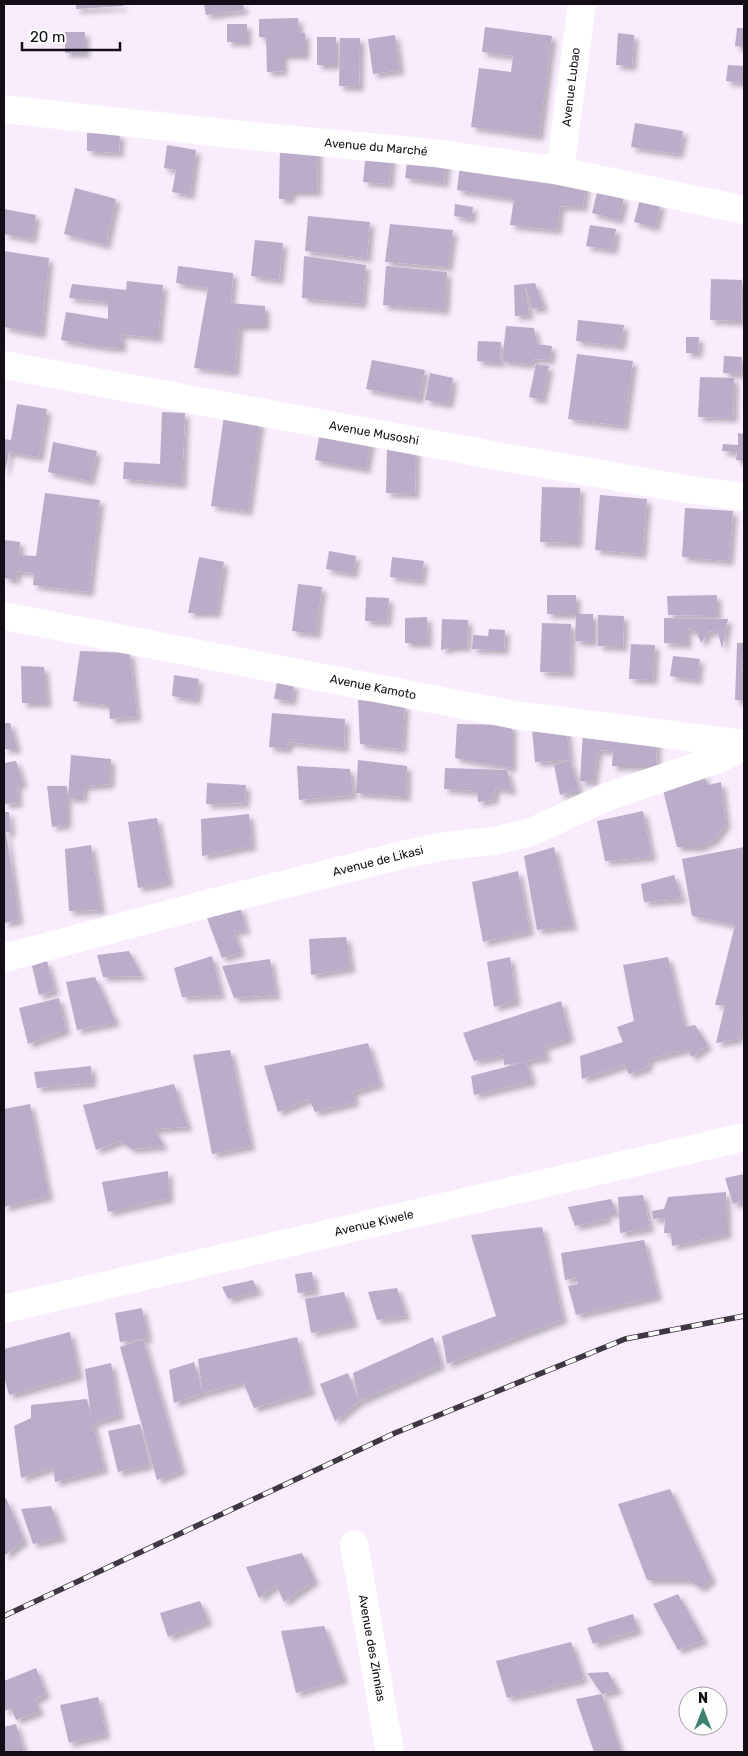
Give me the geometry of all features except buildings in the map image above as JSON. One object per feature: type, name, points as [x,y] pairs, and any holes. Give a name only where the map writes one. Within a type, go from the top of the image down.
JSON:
[{"type":"street","name":"Avenue Lubao","points":[[560,171],[582,4]]},
{"type":"street","name":"Avenue du Marché","points":[[4,109],[231,134],[434,152],[560,171],[744,210]]},
{"type":"street","name":"Avenue Musoshi","points":[[4,365],[517,460],[744,497]]},
{"type":"street","name":"Avenue Kamoto","points":[[4,616],[516,715],[744,746]]},
{"type":"street","name":"Avenue de Likasi","points":[[4,958],[218,901],[406,854],[461,844],[495,842],[532,832],[607,797],[718,759],[744,746]]},
{"type":"street","name":"Avenue Kiwele","points":[[4,1309],[744,1137]]},
{"type":"street","name":"Avenue des Zinnias","points":[[354,1544],[390,1752]]},
{"type":"railway","points":[[4,1616],[395,1433],[625,1339],[744,1316]]}]
